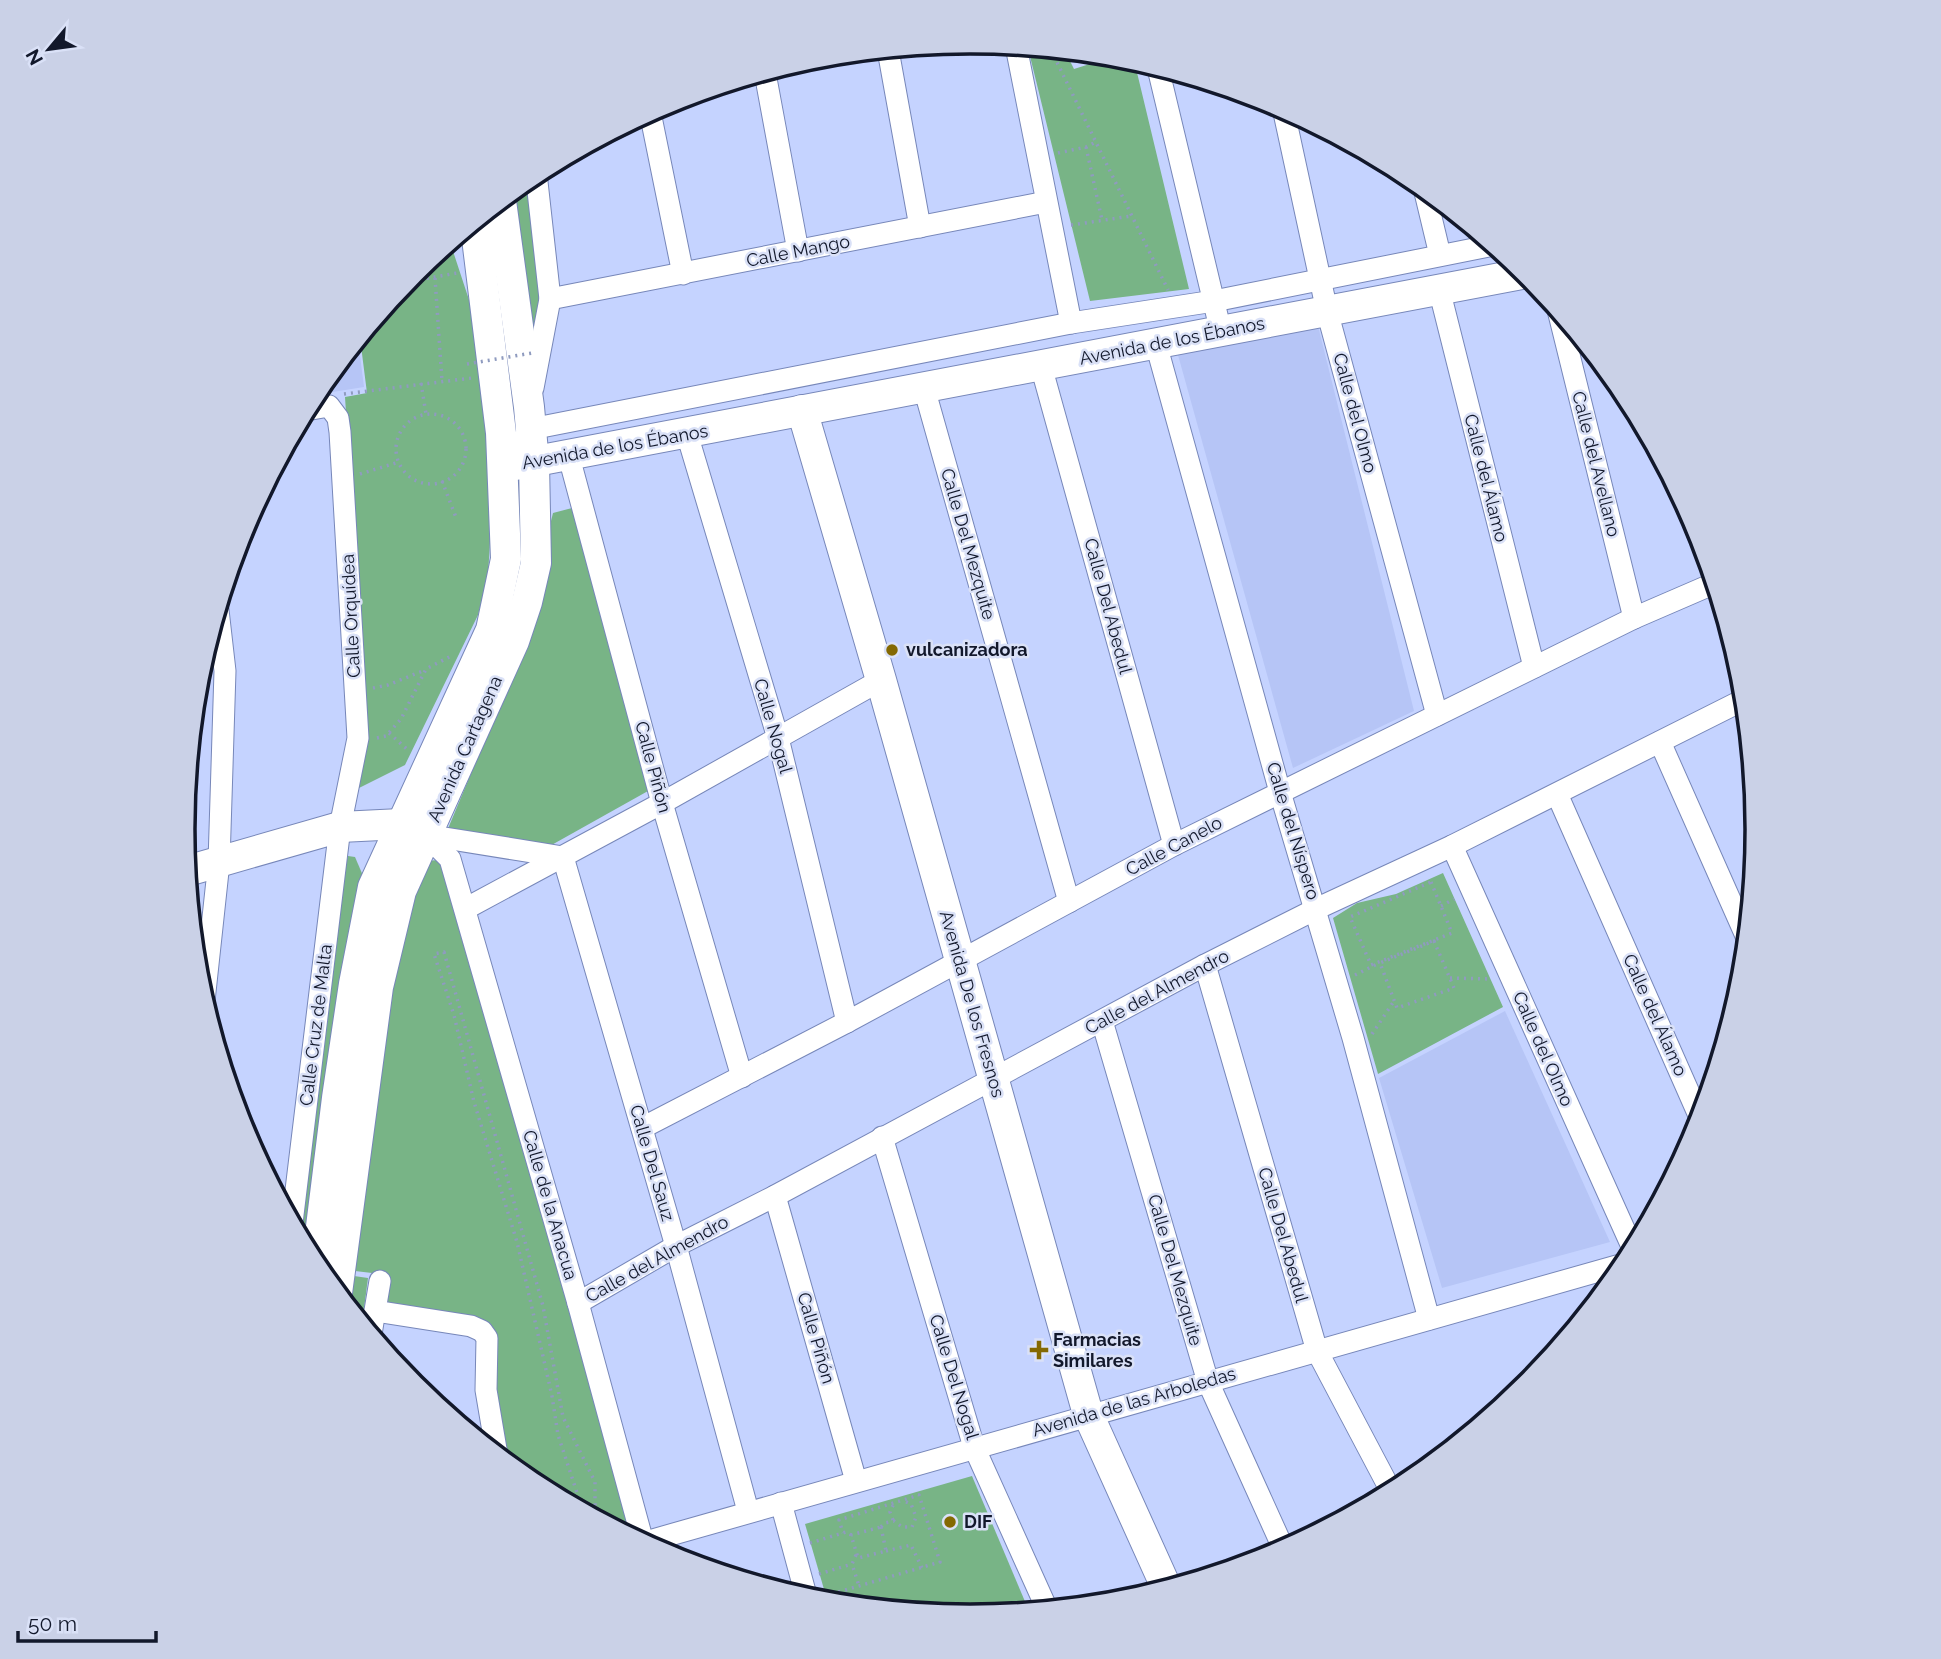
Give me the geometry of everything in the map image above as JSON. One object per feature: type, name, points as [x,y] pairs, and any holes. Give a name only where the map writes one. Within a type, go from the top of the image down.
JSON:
[{"type":"street","points":[[1018,56],[1071,323]]},
{"type":"street","points":[[890,59],[920,227]]},
{"type":"street","points":[[1161,78],[1221,332]]},
{"type":"street","points":[[767,82],[798,251]]},
{"type":"street","name":"Calle del Olmo","points":[[1286,122],[1327,311],[1437,715]]},
{"type":"street","points":[[652,123],[682,274]]},
{"type":"street","points":[[530,418],[550,299],[538,187]]},
{"type":"street","name":"Calle Mango","points":[[550,299],[1046,202]]},
{"type":"street","points":[[1428,204],[1440,255]]},
{"type":"street","name":"Avenida Cartagena","points":[[319,1248],[354,984],[373,887],[413,830],[514,641],[536,563],[534,463],[530,418],[502,212]]},
{"type":"street","name":"Avenida Cartagena","points":[[339,1278],[378,987],[413,830],[491,631],[506,559],[504,466],[476,233]]},
{"type":"street","points":[[464,243],[486,312]]},
{"type":"street","name":"Avenida de los Ébanos","points":[[504,466],[530,418],[1071,323],[1214,301],[1482,247]]},
{"type":"street","name":"Avenida de los Ébanos","points":[[504,466],[569,457],[1512,275]]},
{"type":"street","name":"Calle del Álamo","points":[[1439,289],[1534,667]]},
{"type":"street","name":"Calle del Avellano","points":[[1563,330],[1634,618]]},
{"type":"street","name":"Calle del Níspero","points":[[1156,344],[1429,1319]]},
{"type":"street","name":"Calle Del Abedul","points":[[1041,366],[1174,845]]},
{"type":"street","name":"Calle Del Mezquite","points":[[924,388],[1069,902]]},
{"type":"street","points":[[323,404],[336,400]]},
{"type":"street","name":"Calle Orquídea","points":[[336,400],[358,738],[340,827]]},
{"type":"street","name":"Avenida De los Fresnos","points":[[802,410],[1088,1415],[1163,1580]]},
{"type":"street","name":"Calle Nogal","points":[[687,434],[778,738],[847,1022]]},
{"type":"street","name":"Calle Piñón","points":[[569,457],[662,803],[742,1077]]},
{"type":"street","name":"Calle Canelo","points":[[642,1128],[960,962],[1174,845],[1634,618],[1707,587]]},
{"type":"street","points":[[208,967],[219,862],[225,671],[221,634]]},
{"type":"street","points":[[465,909],[662,803],[881,680]]},
{"type":"street","name":"Calle del Almendro","points":[[578,1303],[676,1246],[775,1196],[1205,965],[1316,909],[1452,846],[1735,704]]},
{"type":"street","points":[[1660,742],[1740,922]]},
{"type":"street","name":"Calle del Álamo","points":[[1557,794],[1695,1106]]},
{"type":"street","points":[[197,868],[340,827],[413,830],[563,857]]},
{"type":"street","name":"Calle Cruz de Malta","points":[[294,1207],[340,827]]},
{"type":"street","name":"Calle de la Anacua","points":[[413,830],[450,859],[578,1303],[640,1530]]},
{"type":"street","name":"Calle del Olmo","points":[[1452,846],[1628,1239]]},
{"type":"street","name":"Calle Del Sauz","points":[[563,857],[676,1246],[748,1511]]},
{"type":"street","name":"Calle Del Abedul","points":[[1205,965],[1317,1351],[1387,1483]]},
{"type":"street","name":"Calle Del Mezquite","points":[[1102,1021],[1209,1382],[1280,1540]]},
{"type":"street","name":"Calle Del Nogal","points":[[882,1137],[974,1447],[1043,1601]]},
{"type":"street","name":"Calle Piñón","points":[[775,1196],[856,1480]]},
{"type":"street","name":"Avenida de las Arboledas","points":[[657,1538],[1609,1268]]},
{"type":"street","points":[[373,1323],[380,1281]]},
{"type":"street","points":[[375,1311],[471,1326],[482,1331],[487,1338],[486,1390],[495,1441]]},
{"type":"street","points":[[781,1503],[810,1588]]},
{"type":"path","points":[[1056,59],[1169,291]]},
{"type":"path","points":[[1055,153],[1086,147],[1096,142]]},
{"type":"path","points":[[1086,147],[1101,220]]},
{"type":"path","points":[[1069,225],[1132,216]]},
{"type":"path","points":[[424,280],[462,271]]},
{"type":"path","points":[[435,278],[442,381]]},
{"type":"path","points":[[1163,294],[1176,291]]},
{"type":"path","points":[[467,364],[532,353]]},
{"type":"path","points":[[336,400],[421,383],[483,377]]},
{"type":"path","points":[[421,383],[426,414]]},
{"type":"path","points":[[426,414],[436,414],[454,423],[464,439],[466,449],[460,468],[453,475],[442,481],[426,483],[417,481],[403,470],[396,453],[398,435],[410,421],[426,414]]},
{"type":"path","points":[[360,474],[398,462]]},
{"type":"path","points":[[442,481],[457,520]]},
{"type":"path","points":[[370,689],[388,685],[455,654]]},
{"type":"path","points":[[367,742],[388,733],[401,719],[426,669]]},
{"type":"path","points":[[388,733],[414,755]]},
{"type":"path","points":[[1431,882],[1441,906],[1452,933],[1371,965],[1350,917],[1431,882]]},
{"type":"path","points":[[1441,906],[1459,897]]},
{"type":"path","points":[[1349,943],[1359,939]]},
{"type":"path","points":[[1346,979],[1380,963],[1434,941],[1454,988],[1397,1008],[1380,963]]},
{"type":"path","points":[[579,1498],[558,1435],[517,1242],[474,1102],[454,1015],[435,954],[444,952],[543,1307],[563,1417],[595,1482],[597,1496],[594,1507]]},
{"type":"path","points":[[1449,978],[1497,979],[1492,968]]},
{"type":"path","points":[[1364,1044],[1394,1001]]},
{"type":"path","points":[[834,1592],[940,1562],[919,1495],[839,1520],[843,1533]]},
{"type":"path","points":[[805,1545],[843,1533],[851,1535],[881,1527],[894,1521],[908,1528],[912,1527],[916,1517],[911,1504],[903,1500]]},
{"type":"path","points":[[894,1503],[890,1512],[894,1521]]},
{"type":"path","points":[[881,1527],[886,1551]]},
{"type":"path","points":[[851,1535],[858,1558],[911,1545],[922,1568]]},
{"type":"path","points":[[857,1553],[852,1564],[859,1586]]},
{"type":"path","points":[[814,1576],[852,1564]]},
{"type":"shaded area","points":[[1317,322],[1414,711],[1293,768],[1178,355]]},
{"type":"shaded area","points":[[360,352],[364,387],[331,392]]},
{"type":"shaded area","points":[[1505,1011],[1610,1242],[1442,1288],[1379,1078]]},
{"type":"green space","points":[[1030,57],[1070,61],[1074,69],[1090,64],[1137,73],[1189,289],[1090,301]]},
{"type":"green space","points":[[532,191],[542,301],[531,371],[509,207]]},
{"type":"green space","points":[[453,252],[473,312],[493,489],[488,576],[478,615],[405,765],[359,788],[367,739],[345,397],[367,393],[362,350],[422,281]]},
{"type":"green space","points":[[572,508],[648,791],[548,847],[447,831],[513,673],[553,513]]},
{"type":"green space","points":[[348,856],[355,857],[364,878],[310,1234],[298,1215],[339,893]]},
{"type":"green space","points":[[439,860],[632,1527],[583,1501],[505,1450],[500,1422],[491,1324],[385,1302],[389,1275],[355,1271],[381,1035],[406,919],[425,861]]},
{"type":"green space","points":[[1443,873],[1503,1007],[1378,1074],[1333,918],[1357,903],[1396,894]]},
{"type":"green space","points":[[354,1276],[368,1278],[364,1311],[352,1297]]},
{"type":"green space","points":[[972,1476],[1025,1603],[970,1605],[920,1603],[824,1591],[805,1524]]},
{"type":"place","name":"vulcanizadora","points":[[892,650]]},
{"type":"place","name":"Farmacias Similares","points":[[1039,1350]]},
{"type":"place","name":"DIF","points":[[950,1522]]}]
